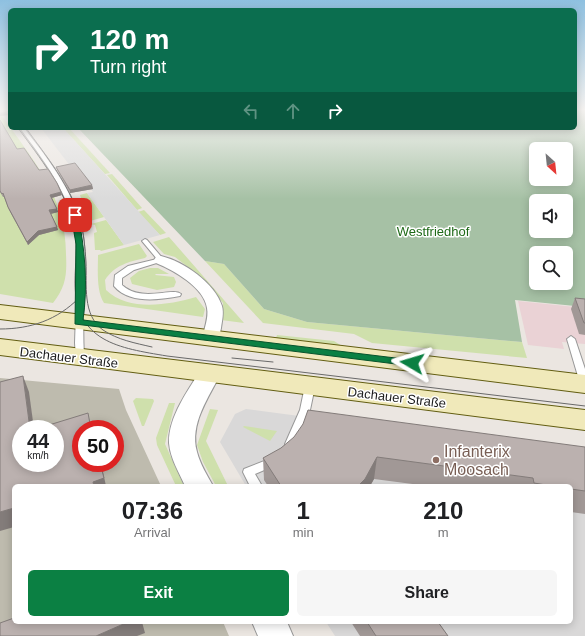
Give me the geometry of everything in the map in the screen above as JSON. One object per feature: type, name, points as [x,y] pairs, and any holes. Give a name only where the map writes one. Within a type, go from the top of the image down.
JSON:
[{"type":"main road","points":[[0,312],[210,339],[585,383]]},
{"type":"main road","points":[[210,339],[210,373]]},
{"type":"main road","name":"Dachauer Straße","points":[[0,347],[585,420]]},
{"type":"street","points":[[161,260],[181,269],[195,281],[212,301],[215,307],[215,314],[210,339]]},
{"type":"street","points":[[198,484],[189,467],[184,449],[182,430],[210,373]]},
{"type":"street","points":[[270,624],[276,636]]},
{"type":"lane","points":[[30,140],[58,179],[75,215],[80,244],[80,302],[78,322],[80,358]]},
{"type":"lane","points":[[145,241],[161,260],[125,271],[118,277],[118,286],[125,291],[144,296],[177,294]]},
{"type":"lane","points":[[571,339],[585,383]]},
{"type":"lane","points":[[255,484],[248,472],[273,461],[291,444],[298,430],[310,386]]},
{"type":"shaded area","points":[[50,140],[74,140],[160,235],[124,245],[87,193],[93,192],[74,167],[71,167]]},
{"type":"shaded area","points":[[518,301],[585,308],[585,344],[562,342],[564,349],[528,345]]},
{"type":"shaded area","points":[[0,378],[119,389],[126,410],[160,484],[12,484],[12,624],[224,624],[229,636],[0,636]]},
{"type":"shaded area","points":[[246,409],[585,454],[585,636],[335,636],[327,624],[573,624],[573,484],[245,484],[220,442],[235,414]]},
{"type":"green space","points":[[0,140],[19,140],[35,162],[54,196],[64,233],[66,274],[61,291],[53,303],[0,294]]},
{"type":"green space","points":[[74,140],[80,140],[110,173],[105,174]]},
{"type":"green space","name":"Westfriedhof","points":[[89,140],[585,140],[585,307],[515,300],[522,342],[307,322],[264,309],[224,264],[205,261]]},
{"type":"green space","points":[[112,174],[142,208],[137,210],[107,175]]},
{"type":"green space","points":[[87,193],[104,217],[90,221],[80,195]]},
{"type":"green space","points":[[144,210],[166,233],[160,235],[138,212]]},
{"type":"green space","points":[[106,220],[124,245],[101,251],[95,250],[94,233],[97,232],[95,225],[91,224]]},
{"type":"green space","points":[[169,237],[244,323],[221,320],[223,315],[223,303],[193,271],[175,257],[164,254],[153,242]]},
{"type":"green space","points":[[139,244],[147,256],[145,258],[122,265],[113,271],[105,280],[106,290],[115,297],[126,302],[149,305],[196,297],[205,309],[203,317],[104,303],[101,298],[99,286],[98,255]]},
{"type":"green space","points":[[205,261],[224,264],[264,309],[307,322],[522,342],[527,358],[372,343],[354,334],[263,323]]},
{"type":"green space","points":[[150,268],[158,268],[169,274],[155,275],[174,277],[176,282],[174,287],[157,290],[132,284],[130,278],[139,271]]},
{"type":"green space","points":[[277,335],[334,341],[342,346],[276,338]]},
{"type":"green space","points":[[136,398],[153,399],[154,401],[144,426],[142,426],[133,401]]},
{"type":"green space","points":[[169,403],[175,403],[165,444],[183,484],[175,484],[157,445],[156,438]]},
{"type":"green space","points":[[210,409],[218,410],[206,441],[227,484],[215,484],[203,462],[197,445]]},
{"type":"green space","points":[[243,427],[277,431],[270,441]]},
{"type":"building","points":[[0,140],[12,140],[17,149],[24,148],[39,170],[48,169],[57,183],[61,192],[50,195],[57,209],[49,210],[57,227],[38,231],[27,242],[8,207],[3,193],[2,194],[0,191]]},
{"type":"building","points":[[75,163],[92,185],[70,190],[56,167]]},
{"type":"building","points":[[575,298],[585,299],[585,323],[584,323]]},
{"type":"building","points":[[23,376],[29,420],[12,420],[12,472],[64,472],[64,420],[88,413],[89,420],[72,420],[72,472],[102,472],[104,478],[93,482],[94,484],[12,484],[12,509],[0,512],[0,382]]},
{"type":"building","points":[[308,410],[585,447],[585,491],[573,489],[573,484],[540,484],[534,483],[533,478],[377,457],[365,479],[360,484],[280,484],[263,458],[281,448],[294,437],[303,424]]},
{"type":"building","points":[[12,619],[12,624],[123,624],[96,636],[0,636],[0,623]]},
{"type":"building","points":[[368,624],[439,624],[448,636],[376,636]]},
{"type":"tram line","points":[[27,140],[59,188],[70,214],[75,235],[75,282],[77,300]]},
{"type":"tram line","points":[[35,140],[50,160],[71,195],[76,207],[83,236],[86,262],[87,299],[96,324],[103,330],[127,341],[152,347]]},
{"type":"tram line","points":[[0,329],[11,329],[43,322],[62,312],[77,300]]},
{"type":"tram line","points":[[77,300],[83,318],[91,330],[117,345],[132,350],[167,356],[585,406]]},
{"type":"tram line","points":[[232,358],[273,362]]},
{"type":"place","name":"Infanterix Moosach","points":[[436,460]]},
{"type":"route","points":[[75,215],[80,236],[81,282],[78,322],[412,363]]}]
